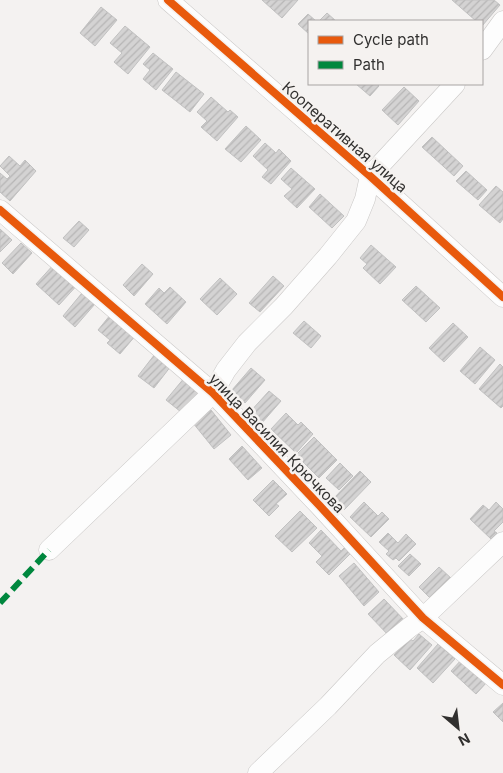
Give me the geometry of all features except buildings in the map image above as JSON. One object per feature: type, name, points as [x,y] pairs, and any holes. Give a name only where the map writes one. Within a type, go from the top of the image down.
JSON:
[{"type":"street","name":"Кооперативная улица","points":[[168,0],[370,176],[503,297]]},
{"type":"street","points":[[483,49],[503,21]]},
{"type":"street","points":[[50,550],[213,393],[226,370],[248,343],[284,306],[356,222],[365,199],[370,176],[454,85]]},
{"type":"street","name":"улица Василия Крючкова","points":[[0,210],[213,393],[424,618],[503,685]]},
{"type":"street","points":[[258,773],[328,706],[377,654],[424,618],[503,542]]},
{"type":"marked path","points":[[0,603],[49,550]]},
{"type":"cycle path","points":[[168,0],[370,176],[503,297]]},
{"type":"cycle path","points":[[0,210],[213,393],[423,618],[503,685]]}]
